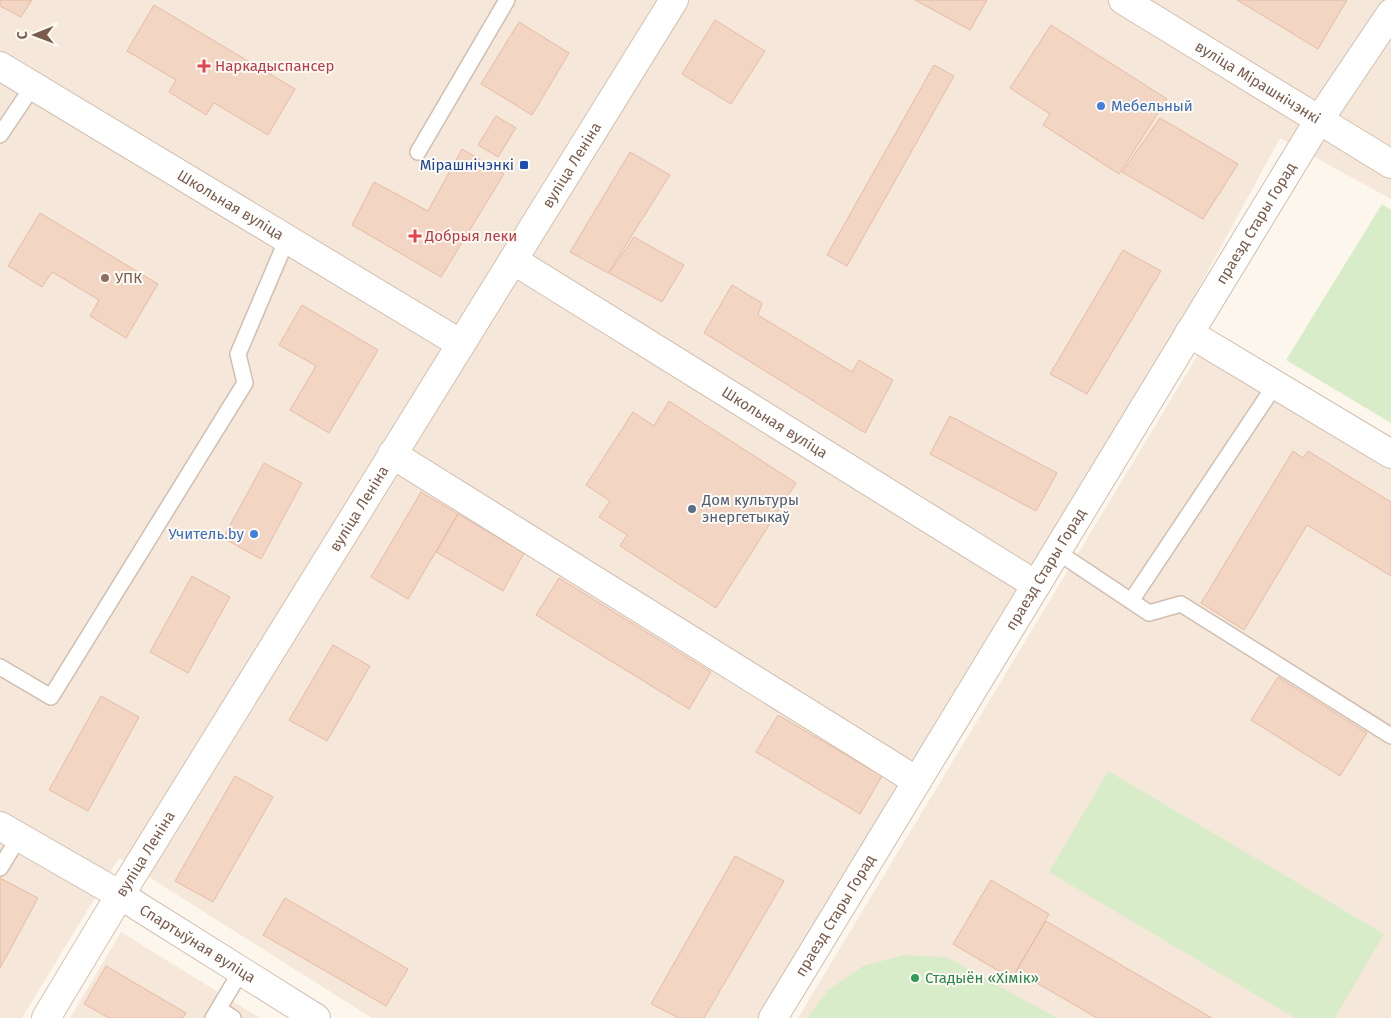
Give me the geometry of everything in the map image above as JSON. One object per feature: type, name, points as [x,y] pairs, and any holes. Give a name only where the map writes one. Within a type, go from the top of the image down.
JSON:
[{"type":"street","name":"вуліца Леніна","points":[[46,1018],[392,454],[674,0]]},
{"type":"street","name":"вуліца Мірашнічэнкі","points":[[1123,0],[1391,164]]},
{"type":"street","name":"праезд Стары Горад","points":[[773,1018],[1319,120],[1391,13]]},
{"type":"street","name":"Школьная вуліца","points":[[0,66],[461,344]]},
{"type":"street","name":"Школьная вуліца","points":[[513,260],[1036,585]]},
{"type":"street","points":[[1189,333],[1391,454]]},
{"type":"street","points":[[392,454],[917,781]]},
{"type":"street","name":"Спартыўная вуліца","points":[[10,832],[120,895],[316,1018]]},
{"type":"lane","points":[[418,152],[507,0]]},
{"type":"lane","points":[[0,135],[33,86]]},
{"type":"lane","points":[[0,667],[51,697],[245,383],[238,354],[287,239]]},
{"type":"lane","points":[[1131,601],[1275,386]]},
{"type":"lane","points":[[1056,552],[1149,613],[1181,604],[1391,736]]},
{"type":"lane","points":[[0,868],[10,832]]},
{"type":"lane","points":[[233,1018],[216,1014],[242,971]]},
{"type":"shaded area","points":[[0,0],[1391,0],[1391,199],[1280,138],[1183,317],[760,1018],[372,1018],[119,858],[22,1018],[0,1018]]},
{"type":"shaded area","points":[[1199,353],[1391,468],[1391,1018],[798,1018]]},
{"type":"shaded area","points":[[121,932],[260,1018],[70,1018]]},
{"type":"green space","points":[[1382,204],[1391,210],[1391,423],[1286,360]]},
{"type":"green space","points":[[1108,771],[1384,934],[1335,1018],[1295,1018],[1049,872]]},
{"type":"green space","name":"Стадыён «Хімік»","points":[[904,955],[946,957],[1057,1018],[807,1018],[828,990],[863,966]]},
{"type":"building","points":[[0,0],[32,0],[21,17],[0,6]]},
{"type":"building","points":[[915,0],[987,0],[970,30]]},
{"type":"building","points":[[1237,0],[1347,0],[1318,49]]},
{"type":"building","name":"Наркадыспансер","points":[[154,5],[295,89],[268,135],[214,103],[206,115],[169,92],[176,80],[127,51]]},
{"type":"building","points":[[715,20],[765,51],[731,104],[682,74]]},
{"type":"building","points":[[519,22],[569,53],[532,115],[481,84]]},
{"type":"building","name":"Мебельный","points":[[1051,25],[1167,99],[1119,174],[1043,125],[1050,114],[1010,88]]},
{"type":"building","points":[[934,65],[954,76],[847,266],[827,255]]},
{"type":"building","points":[[496,116],[516,128],[498,157],[478,145]]},
{"type":"building","points":[[1160,118],[1238,164],[1203,219],[1122,172]]},
{"type":"building","points":[[462,149],[504,174],[441,277],[352,225],[374,182],[428,211]]},
{"type":"building","points":[[630,152],[670,175],[608,273],[570,252]]},
{"type":"building","name":"УПК","points":[[40,213],[158,284],[126,338],[90,316],[99,300],[52,272],[42,287],[8,266]]},
{"type":"building","points":[[634,237],[684,265],[662,302],[609,273]]},
{"type":"building","points":[[1123,250],[1161,271],[1087,394],[1050,374]]},
{"type":"building","points":[[732,285],[762,303],[758,315],[852,372],[859,360],[893,380],[865,433],[704,333]]},
{"type":"building","points":[[302,305],[378,350],[329,433],[290,410],[316,366],[279,345]]},
{"type":"building","name":"Дом культуры энергетыкаў","points":[[669,401],[796,483],[716,608],[620,546],[627,535],[599,517],[610,501],[586,485],[633,412],[654,426]]},
{"type":"building","points":[[950,416],[1057,473],[1036,511],[930,454]]},
{"type":"building","points":[[1293,451],[1303,458],[1308,451],[1391,502],[1391,576],[1307,525],[1244,630],[1201,603]]},
{"type":"building","points":[[264,463],[302,483],[261,559],[223,538]]},
{"type":"building","points":[[421,492],[458,514],[408,599],[371,577]]},
{"type":"building","points":[[458,514],[524,553],[503,591],[436,552]]},
{"type":"building","points":[[192,576],[230,597],[188,673],[150,652]]},
{"type":"building","points":[[559,578],[711,672],[689,709],[536,615]]},
{"type":"building","points":[[333,645],[370,666],[327,741],[289,720]]},
{"type":"building","points":[[1278,677],[1367,733],[1340,776],[1251,720]]},
{"type":"building","points":[[101,696],[139,717],[88,811],[49,790]]},
{"type":"building","points":[[778,715],[882,776],[860,814],[756,752]]},
{"type":"building","points":[[235,776],[273,797],[213,902],[175,881]]},
{"type":"building","points":[[735,856],[784,881],[704,1018],[679,1018],[651,1004]]},
{"type":"building","points":[[0,878],[38,898],[0,968]]},
{"type":"building","points":[[991,880],[1049,914],[1012,979],[953,944]]},
{"type":"building","points":[[285,898],[408,969],[386,1006],[263,935]]},
{"type":"building","points":[[1046,921],[1212,1018],[1097,1018],[1016,971]]},
{"type":"building","points":[[106,966],[186,1013],[183,1018],[109,1018],[84,1004]]},
{"type":"place","name":"Наркадыспансер","points":[[204,66]]},
{"type":"place","name":"Мебельный","points":[[1101,106]]},
{"type":"place","name":"Мірашнічэнкі","points":[[524,165]]},
{"type":"place","name":"Добрыя леки","points":[[415,236]]},
{"type":"place","name":"УПК","points":[[105,278]]},
{"type":"place","name":"Дом культуры энергетыкаў","points":[[692,509]]},
{"type":"place","name":"Учитель.by","points":[[254,534]]},
{"type":"place","name":"Стадыён «Хімік»","points":[[915,978]]}]
